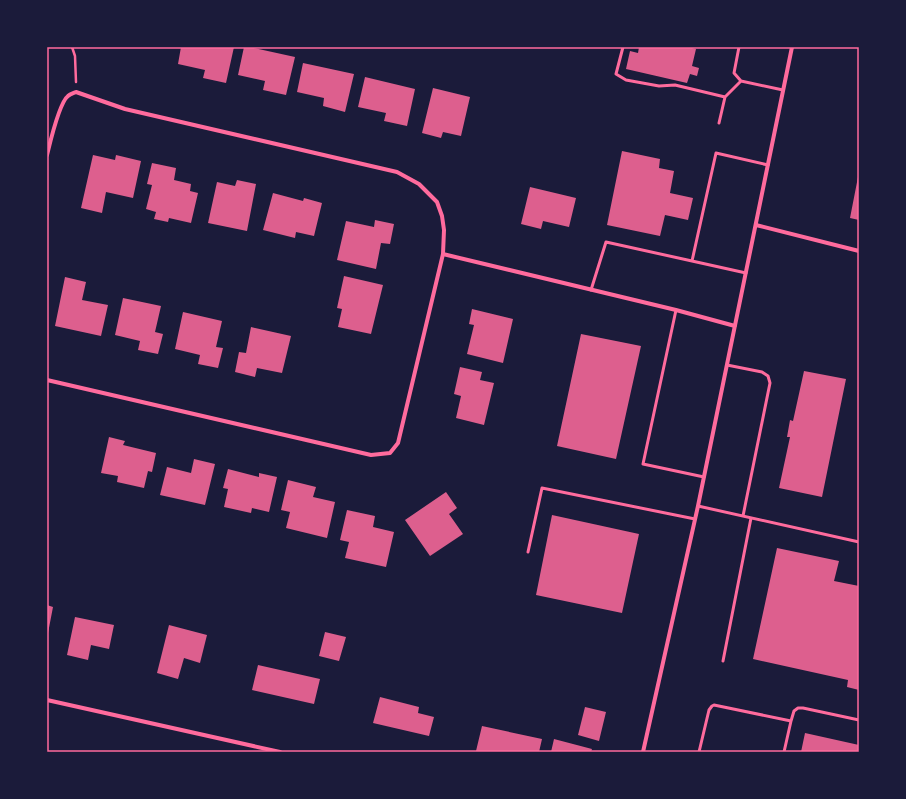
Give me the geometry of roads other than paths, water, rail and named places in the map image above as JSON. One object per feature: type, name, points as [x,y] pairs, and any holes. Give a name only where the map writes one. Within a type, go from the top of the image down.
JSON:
[{"type":"street","points":[[643,752],[698,506],[792,47]]},
{"type":"street","points":[[47,155],[63,103],[68,96],[76,92],[125,109],[397,172],[419,184],[437,202],[442,216],[444,230],[443,254],[398,442],[390,452],[371,454],[47,380]]},
{"type":"street","points":[[756,224],[859,251]]},
{"type":"street","points":[[443,254],[676,310],[735,326]]},
{"type":"street","points":[[47,700],[280,752]]},
{"type":"lane","points":[[623,47],[616,74],[626,80],[659,86],[675,85],[724,97]]},
{"type":"lane","points":[[739,47],[734,73],[742,81],[783,90]]},
{"type":"lane","points":[[719,123],[724,97],[742,81]]},
{"type":"lane","points":[[692,261],[716,153],[768,165]]},
{"type":"lane","points":[[591,290],[606,242],[746,273]]},
{"type":"lane","points":[[676,310],[643,464],[704,477]]},
{"type":"lane","points":[[727,365],[762,372],[768,376],[770,383],[743,516]]},
{"type":"lane","points":[[528,552],[542,488],[695,519]]},
{"type":"lane","points":[[698,506],[859,542]]},
{"type":"lane","points":[[723,661],[751,518]]},
{"type":"lane","points":[[699,752],[710,710],[714,705],[791,721]]},
{"type":"lane","points":[[784,752],[794,711],[798,708],[859,720]]}]
